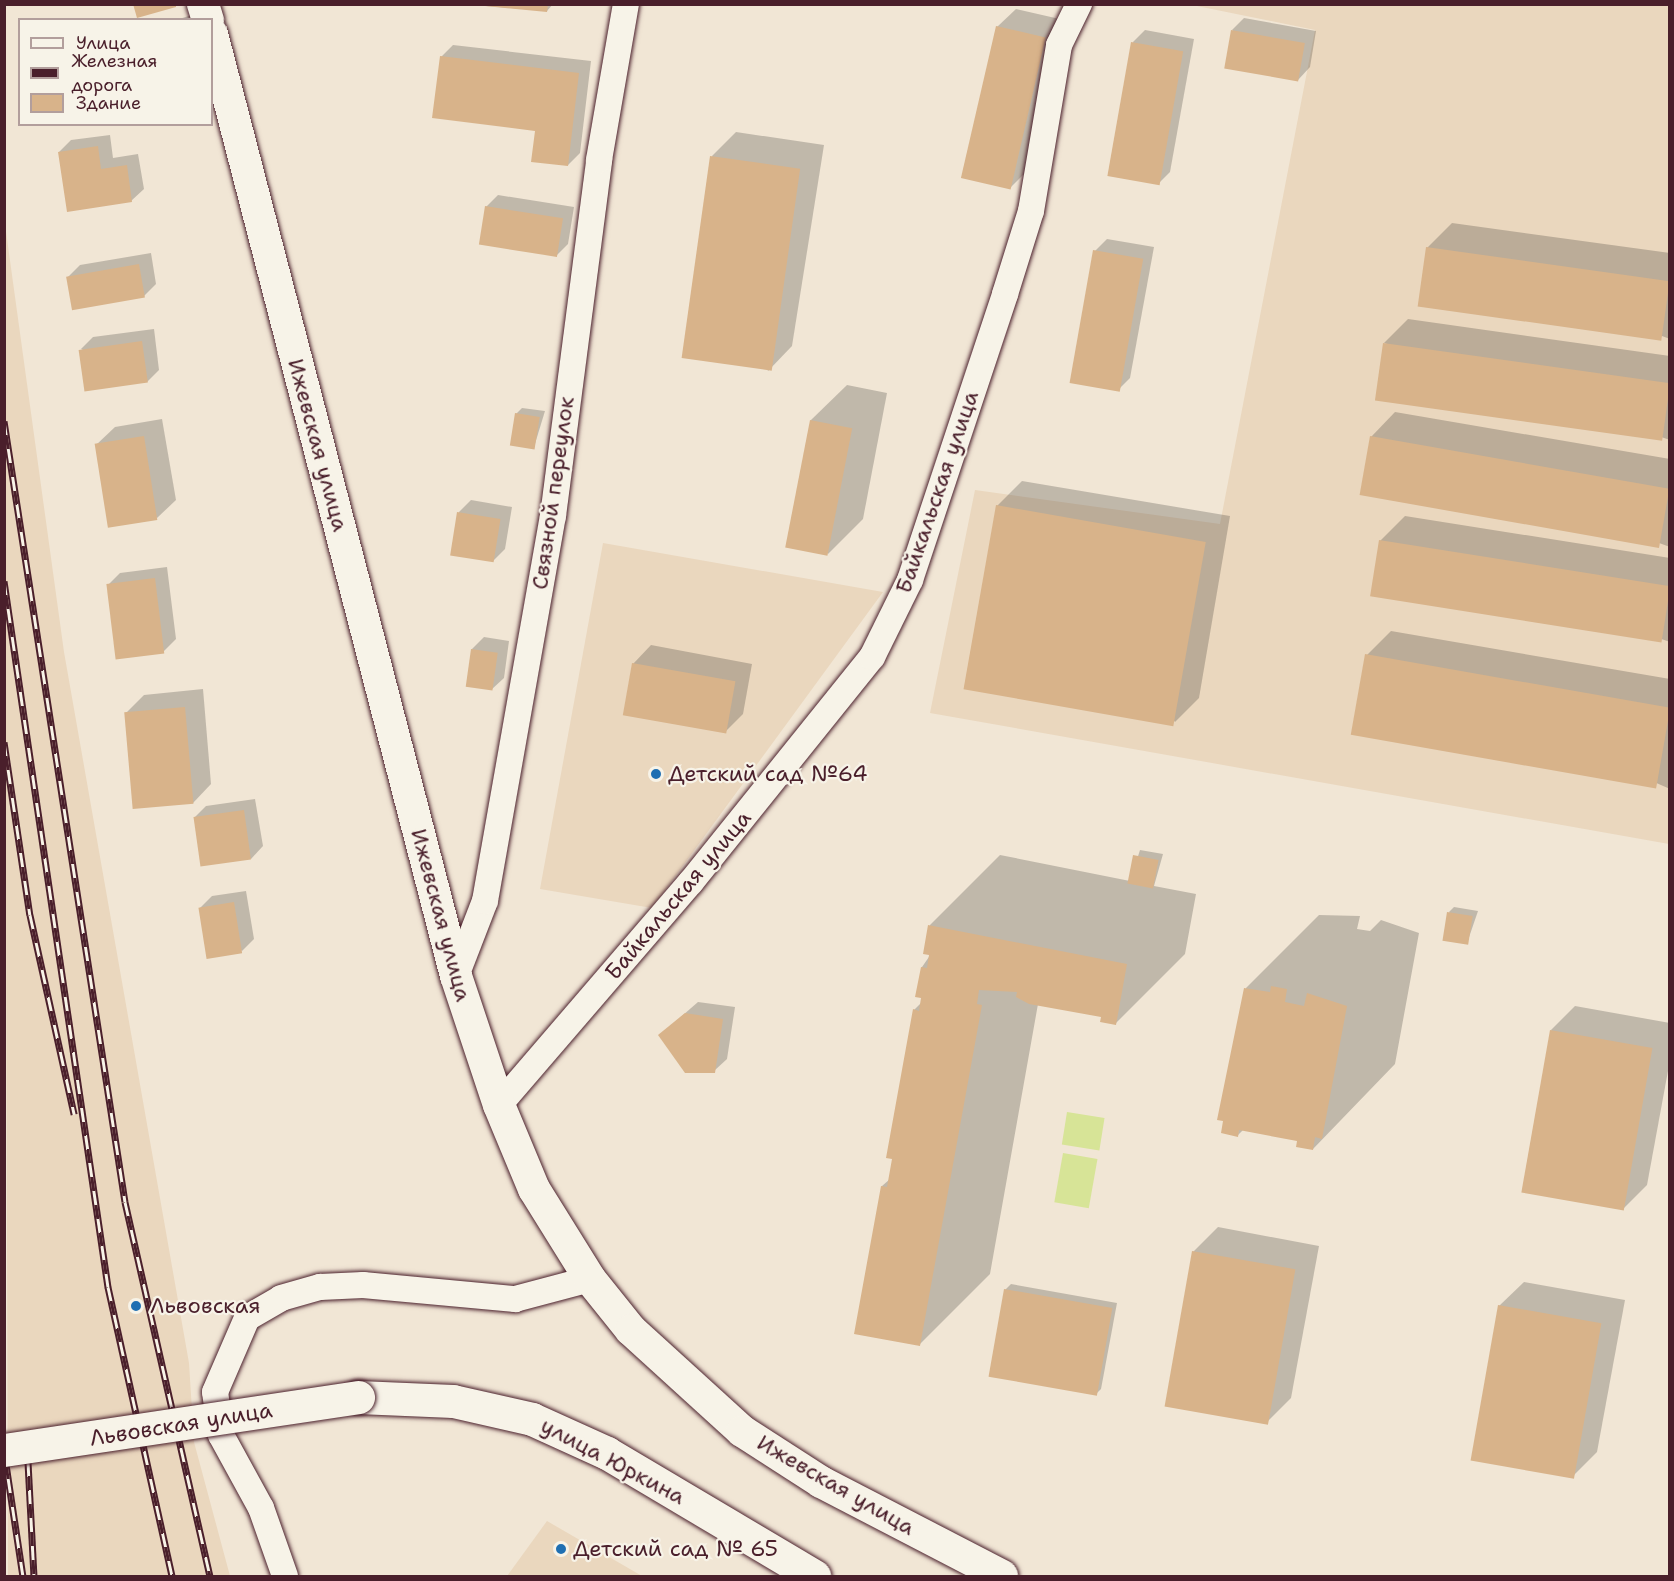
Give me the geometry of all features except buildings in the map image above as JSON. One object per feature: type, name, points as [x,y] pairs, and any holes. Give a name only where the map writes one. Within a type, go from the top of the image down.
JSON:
[{"type":"main road","name":"Львовская улица","points":[[4,1450],[358,1397]]},
{"type":"main road","name":"улица Юркина","points":[[358,1397],[453,1401],[532,1419],[607,1453],[814,1576]]},
{"type":"street","name":"Связной переулок","points":[[456,976],[485,901],[553,516],[599,160],[626,4]]},
{"type":"street","name":"Байкальская улица","points":[[499,1105],[692,882],[872,657],[910,580],[1005,294],[1031,211],[1059,45],[1079,4]]},
{"type":"street","name":"Ижевская улица","points":[[213,38],[456,976],[499,1105],[534,1189],[590,1279],[639,1338],[742,1431],[821,1482],[1002,1576]]},
{"type":"street","points":[[285,1576],[261,1508],[221,1435],[215,1392],[248,1318],[281,1298],[320,1287],[363,1285],[516,1299],[590,1279]]},
{"type":"shaded area","points":[[1192,5],[1669,5],[1669,844],[930,713],[975,490],[1220,524],[1315,30]]},
{"type":"shaded area","points":[[4,217],[64,652],[189,1363],[194,1442],[230,1576],[8,1576]]},
{"type":"shaded area","name":"Детский сад №64","points":[[603,543],[883,592],[652,908],[540,889]]},
{"type":"shaded area","name":"Детский сад № 65","points":[[547,1521],[642,1576],[507,1576]]},
{"type":"green space","points":[[1067,1112],[1105,1118],[1099,1151],[1062,1145]]},
{"type":"green space","points":[[1063,1153],[1097,1159],[1089,1208],[1054,1202]]},
{"type":"railway","points":[[4,421],[125,1202],[210,1576]]},
{"type":"railway","points":[[4,581],[108,1287],[172,1576]]},
{"type":"railway","points":[[4,742],[30,915],[74,1114]]},
{"type":"railway","points":[[4,1451],[23,1576]]},
{"type":"railway","points":[[28,1462],[34,1576]]},
{"type":"place","name":"Детский сад №64","points":[[656,774]]},
{"type":"place","name":"Львовская","points":[[136,1306]]},
{"type":"place","name":"Детский сад № 65","points":[[561,1549]]}]
